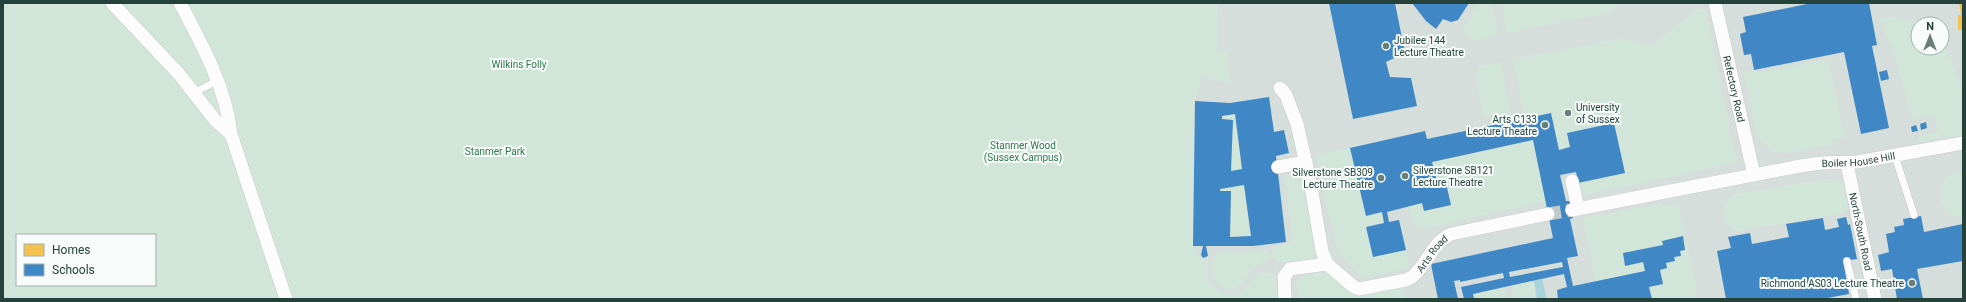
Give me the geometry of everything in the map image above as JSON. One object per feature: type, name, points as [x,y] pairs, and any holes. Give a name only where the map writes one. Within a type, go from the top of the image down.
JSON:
[{"type":"street","points":[[112,3],[179,74],[215,120],[231,134]]},
{"type":"street","points":[[180,3],[218,80],[229,113],[231,134],[286,299]]},
{"type":"street","name":"Refectory Road","points":[[1715,5],[1754,174]]},
{"type":"street","points":[[1280,88],[1286,95],[1291,107],[1306,162],[1322,251],[1327,264],[1290,269],[1284,277],[1286,299]]},
{"type":"street","name":"Boiler House Hill","points":[[1754,174],[1821,163],[1847,164],[1963,142]]},
{"type":"street","points":[[1278,167],[1306,162]]},
{"type":"street","name":"North-South Road","points":[[1847,164],[1875,299]]},
{"type":"street","points":[[1572,181],[1575,209],[1754,174]]},
{"type":"street","name":"Arts Road","points":[[1327,264],[1354,287],[1366,289],[1412,277],[1418,272],[1434,246],[1451,234],[1548,214]]},
{"type":"lane","points":[[194,93],[218,80]]},
{"type":"lane","points":[[1895,156],[1914,215]]},
{"type":"lane","points":[[1847,261],[1856,299]]},
{"type":"shaded area","name":"University of Sussex","points":[[1188,3],[1963,3],[1963,299],[1200,299],[1181,258]]},
{"type":"green space","name":"Stanmer Park","points":[[3,3],[1218,3],[1217,51],[1227,51],[1228,73],[1234,85],[1202,76],[1195,101],[1193,246],[1199,256],[1208,263],[1206,276],[1210,285],[1217,291],[1231,295],[1240,293],[1251,284],[1259,273],[1276,273],[1277,299],[3,299]]},
{"type":"green space","points":[[1478,3],[1491,3],[1498,35],[1472,41],[1470,35],[1466,36],[1464,28],[1470,21]]},
{"type":"green space","points":[[1502,3],[1617,3],[1613,12],[1507,33]]},
{"type":"green space","points":[[1699,9],[1705,9],[1736,163],[1581,196],[1578,183],[1625,173],[1614,123],[1567,133],[1570,147],[1559,150],[1525,118],[1513,59],[1618,39],[1650,44],[1659,41],[1682,21]]},
{"type":"green space","points":[[1893,17],[1910,21],[1910,56],[1949,56],[1963,92],[1963,135],[1919,142],[1917,137],[1939,131],[1934,115],[1913,120],[1892,46],[1879,19]]},
{"type":"green space","points":[[1828,59],[1844,137],[1834,139],[1832,145],[1788,153],[1774,152],[1757,135],[1744,72],[1754,70],[1755,73]]},
{"type":"green space","points":[[1500,62],[1510,112],[1484,117],[1475,74],[1479,73],[1478,67]]},
{"type":"green space","points":[[1235,114],[1242,169],[1231,171],[1233,120],[1222,119],[1222,116]]},
{"type":"green space","points":[[1533,140],[1546,201],[1422,229],[1412,220],[1409,206],[1422,203],[1424,211],[1451,205],[1437,181],[1432,162]]},
{"type":"green space","points":[[1350,148],[1365,215],[1382,212],[1384,223],[1366,227],[1373,257],[1406,250],[1408,269],[1363,277],[1338,251],[1315,155]]},
{"type":"green space","points":[[1963,171],[1963,217],[1950,214],[1942,203],[1941,190],[1942,184],[1948,177]]},
{"type":"green space","points":[[1293,174],[1299,176],[1303,183],[1315,253],[1312,259],[1302,262],[1286,263],[1271,258],[1272,247],[1293,243],[1285,175]]},
{"type":"green space","points":[[1825,179],[1838,179],[1843,184],[1848,208],[1844,213],[1739,231],[1728,226],[1725,221],[1725,205],[1731,195]]},
{"type":"green space","points":[[1244,185],[1251,236],[1230,237],[1231,191],[1220,191],[1220,189]]},
{"type":"green space","points":[[1662,203],[1664,207],[1678,204],[1695,283],[1694,299],[1652,299],[1649,287],[1663,284],[1660,270],[1667,268],[1666,263],[1674,257],[1681,256],[1680,251],[1685,250],[1683,236],[1662,241],[1663,245],[1623,253],[1625,266],[1643,262],[1645,271],[1596,281],[1584,218]]},
{"type":"green space","points":[[1268,250],[1270,258],[1256,265],[1237,287],[1227,289],[1213,278],[1212,270],[1215,253]]},
{"type":"green space","points":[[1312,273],[1332,273],[1359,295],[1402,288],[1405,297],[1400,299],[1300,299],[1297,283],[1302,277]]},
{"type":"green space","points":[[1534,281],[1537,299],[1515,299],[1512,285]]},
{"type":"green space","points":[[1504,287],[1506,299],[1474,299],[1473,294]]},
{"type":"water","points":[[1542,279],[1547,299],[1537,299],[1534,281]]},
{"type":"building: Homes","points":[[1959,3],[1963,3],[1963,30],[1958,30],[1958,15],[1961,15]]},
{"type":"building: Schools","points":[[1329,3],[1395,3],[1405,53],[1386,62],[1390,77],[1411,78],[1417,106],[1353,119]]},
{"type":"building: Schools","points":[[1412,3],[1469,3],[1458,20],[1451,22],[1443,19],[1436,29],[1426,21]]},
{"type":"building: Schools","points":[[1812,3],[1869,3],[1877,45],[1872,46],[1889,128],[1861,134],[1844,52],[1754,70],[1751,54],[1744,55],[1740,34],[1746,32],[1743,17]]},
{"type":"building: Schools","points":[[1887,70],[1889,79],[1881,81],[1879,72]]},
{"type":"building: Schools","points":[[1269,97],[1274,132],[1284,130],[1289,153],[1276,156],[1286,242],[1253,246],[1206,246],[1208,256],[1203,258],[1201,255],[1203,246],[1193,246],[1195,101],[1230,103]],"holes":[[[1235,114],[1242,169],[1231,171],[1233,120],[1222,119],[1222,116]],[[1244,185],[1251,236],[1230,237],[1231,191],[1220,191],[1220,189]]]},
{"type":"building: Schools","points":[[1551,113],[1559,150],[1570,147],[1567,133],[1614,123],[1625,173],[1578,183],[1576,172],[1560,175],[1566,201],[1570,201],[1573,218],[1570,219],[1578,256],[1567,258],[1573,286],[1645,271],[1643,262],[1625,266],[1623,253],[1663,245],[1662,241],[1683,236],[1685,250],[1680,251],[1681,256],[1674,257],[1675,261],[1666,263],[1667,268],[1660,270],[1663,284],[1649,287],[1652,299],[1558,299],[1557,290],[1567,287],[1564,274],[1473,294],[1474,299],[1464,299],[1461,287],[1504,278],[1503,273],[1460,282],[1460,280],[1454,281],[1458,299],[1438,299],[1431,264],[1553,238],[1533,140],[1432,162],[1437,181],[1445,179],[1451,205],[1424,211],[1422,203],[1387,212],[1389,222],[1399,220],[1406,250],[1373,257],[1366,227],[1384,223],[1382,212],[1366,216],[1350,148],[1425,131],[1427,139]],"holes":[[[1562,262],[1563,267],[1510,277],[1509,272]]]},
{"type":"building: Schools","points":[[1926,122],[1927,128],[1921,130],[1920,124]]},
{"type":"building: Schools","points":[[1916,125],[1918,131],[1912,132],[1911,127]]},
{"type":"building: Schools","points":[[1921,216],[1924,232],[1963,224],[1963,261],[1917,269],[1923,299],[1897,299],[1892,269],[1881,271],[1878,255],[1889,252],[1886,234],[1895,232],[1894,227],[1904,225],[1903,219]]},
{"type":"building: Schools","points":[[1846,217],[1848,225],[1850,224],[1857,259],[1843,261],[1849,294],[1822,299],[1726,299],[1717,251],[1731,248],[1728,237],[1750,233],[1752,244],[1789,237],[1786,224],[1823,218],[1825,230],[1839,227],[1837,219]]},
{"type":"tunnel","points":[[1548,214],[1572,210]]},
{"type":"place","name":"Jubilee 144 Lecture Theatre","points":[[1386,46]]},
{"type":"place","name":"University of Sussex","points":[[1568,113]]},
{"type":"place","name":"Arts C133 Lecture Theatre","points":[[1545,125]]},
{"type":"place","name":"Silverstone SB121 Lecture Theatre","points":[[1405,176]]},
{"type":"place","name":"Silverstone SB309 Lecture Theatre","points":[[1381,178]]},
{"type":"place","name":"Richmond AS03 Lecture Theatre","points":[[1912,283]]},
{"type":"park label","name":"Wilkins Folly","points":[[519,64]]},
{"type":"park label","name":"Stanmer Wood (Sussex Campus)","points":[[1023,150]]}]
